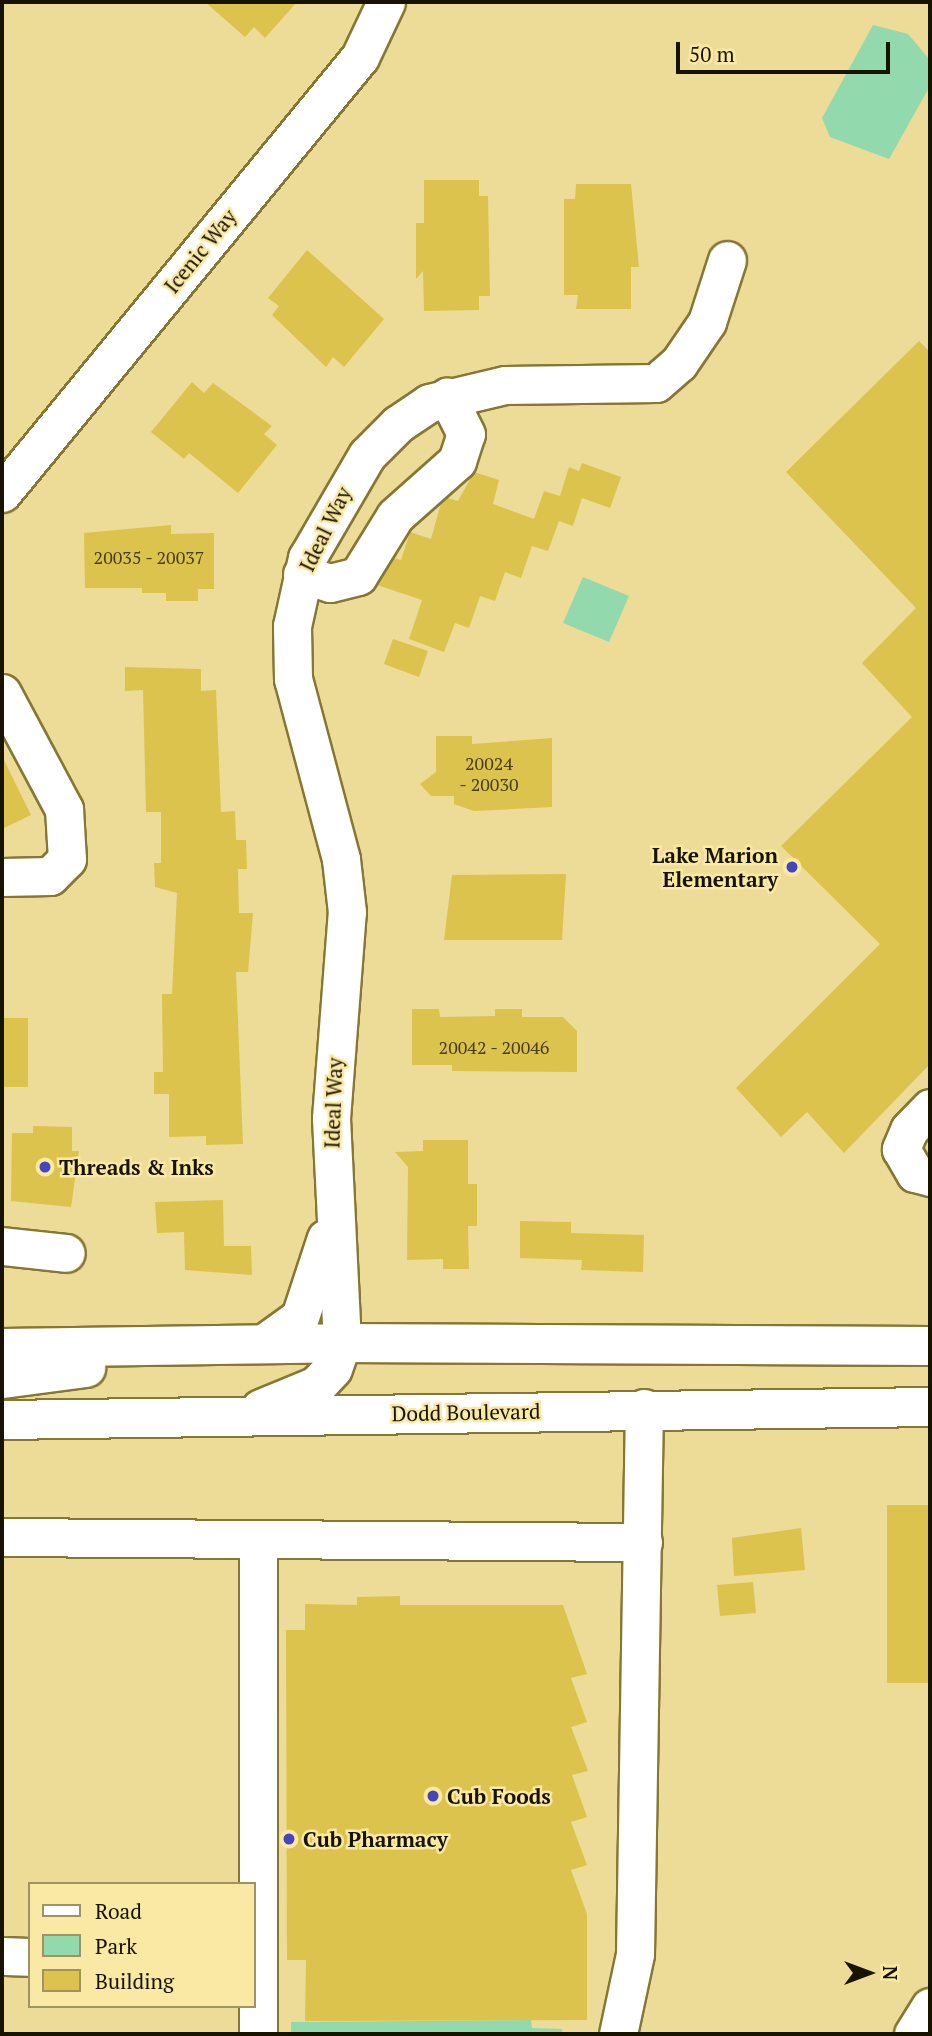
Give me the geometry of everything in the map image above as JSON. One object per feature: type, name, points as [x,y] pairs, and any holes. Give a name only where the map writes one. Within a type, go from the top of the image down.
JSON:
[{"type":"main road","points":[[2,1348],[264,1343],[930,1346]]},
{"type":"main road","points":[[229,1419],[317,1386],[333,1370],[342,1343]]},
{"type":"main road","points":[[2,1379],[84,1369],[158,1346]]},
{"type":"main road","name":"Dodd Boulevard","points":[[2,1420],[229,1419],[644,1408],[930,1407]]},
{"type":"street","name":"Icenic Way","points":[[2,493],[360,57],[386,2]]},
{"type":"street","name":"Ideal Way","points":[[342,1343],[332,1225],[332,1104],[347,912],[341,859],[293,679],[292,626],[302,574],[333,506],[368,455],[398,424],[447,396],[505,385],[656,383],[680,363],[706,322],[727,260]]},
{"type":"street","points":[[302,574],[330,583],[358,576],[396,516],[457,461],[466,434],[447,396]]},
{"type":"street","points":[[2,693],[64,809],[67,859],[50,876],[2,877]]},
{"type":"street","points":[[930,1108],[909,1129],[901,1150],[915,1172],[930,1177]]},
{"type":"street","name":"Ideal Way","points":[[264,1343],[300,1317],[332,1225]]},
{"type":"street","points":[[2,1246],[66,1253]]},
{"type":"street","points":[[618,2034],[635,1954],[644,1408]]},
{"type":"street","points":[[2,1537],[642,1542]]},
{"type":"street","points":[[258,1540],[258,2034]]},
{"type":"street","points":[[2,1956],[28,1957]]},
{"type":"street","points":[[913,2034],[930,2007]]},
{"type":"green space","points":[[873,25],[908,34],[930,60],[930,86],[889,159],[830,137],[822,118]]},
{"type":"green space","points":[[583,577],[629,596],[609,642],[563,623]]},
{"type":"green space","points":[[531,2020],[532,2028],[562,2029],[562,2034],[291,2034],[291,2022]]},
{"type":"building","points":[[205,2],[297,2],[265,38],[254,27],[245,37]]},
{"type":"building","points":[[424,180],[479,180],[479,196],[488,196],[490,296],[479,296],[479,310],[424,311],[423,271],[416,279],[416,223],[424,223]]},
{"type":"building","points":[[576,184],[631,184],[639,267],[631,267],[631,309],[576,309],[578,295],[564,295],[564,199],[575,199]]},
{"type":"building","points":[[307,250],[384,319],[344,367],[333,357],[326,367],[272,315],[279,306],[268,298]]},
{"type":"building","points":[[919,341],[930,352],[930,1064],[844,1153],[807,1112],[781,1137],[736,1088],[880,944],[781,846],[912,717],[862,663],[916,608],[786,472]]},
{"type":"building","points":[[192,382],[204,393],[213,383],[272,426],[264,434],[277,445],[238,493],[189,453],[184,459],[151,432]]},
{"type":"building","points":[[582,463],[621,477],[610,508],[582,498],[573,526],[559,521],[548,551],[532,546],[521,578],[505,572],[495,601],[480,596],[469,628],[455,623],[444,652],[409,639],[422,600],[377,585],[394,558],[401,560],[410,532],[431,539],[441,503],[447,498],[458,501],[474,472],[499,480],[493,504],[534,519],[544,491],[560,496],[569,467],[579,471]]},
{"type":"building","points":[[171,525],[171,534],[214,533],[214,589],[198,589],[198,601],[166,601],[166,593],[142,593],[142,588],[85,588],[84,533]]},
{"type":"building","points":[[393,639],[428,651],[419,677],[384,664]]},
{"type":"building","points":[[125,667],[201,669],[201,691],[216,690],[221,812],[235,811],[236,840],[246,840],[247,869],[238,869],[239,913],[253,913],[248,972],[236,972],[243,1144],[206,1145],[206,1136],[169,1137],[169,1094],[154,1094],[154,1072],[163,1072],[162,994],[172,994],[177,893],[155,887],[154,863],[161,863],[161,812],[146,812],[143,690],[125,691]]},
{"type":"building","points":[[436,736],[472,736],[472,744],[552,738],[552,807],[474,811],[454,804],[454,796],[431,796],[420,784],[436,772]]},
{"type":"building","points":[[2,756],[31,815],[2,829]]},
{"type":"building","points":[[566,874],[562,940],[444,940],[452,875]]},
{"type":"building","points":[[412,1009],[439,1009],[440,1017],[495,1016],[495,1009],[522,1009],[522,1017],[563,1017],[577,1031],[577,1072],[452,1071],[452,1065],[412,1065]]},
{"type":"building","points":[[2,1018],[28,1018],[28,1087],[2,1087]]},
{"type":"building","name":"Threads & Inks","points":[[33,1126],[72,1127],[72,1151],[79,1151],[71,1207],[11,1201],[12,1133],[33,1133]]},
{"type":"building","points":[[423,1140],[468,1140],[468,1184],[477,1184],[477,1226],[468,1226],[469,1269],[443,1269],[443,1259],[407,1260],[408,1167],[395,1152],[423,1151]]},
{"type":"building","points":[[223,1200],[224,1246],[251,1246],[252,1275],[185,1270],[184,1232],[157,1233],[155,1202]]},
{"type":"building","points":[[520,1221],[571,1222],[571,1233],[644,1235],[643,1272],[581,1270],[582,1260],[520,1258]]},
{"type":"building","points":[[887,1505],[930,1505],[930,1683],[887,1683]]},
{"type":"building","points":[[801,1528],[805,1570],[734,1576],[732,1538]]},
{"type":"building","points":[[753,1582],[756,1613],[720,1616],[717,1585]]},
{"type":"building","name":"Cub Foods","points":[[400,1596],[400,1605],[563,1605],[587,1674],[571,1678],[587,1722],[571,1727],[588,1771],[572,1775],[587,1817],[571,1822],[587,1865],[571,1870],[587,1914],[587,2020],[305,2021],[306,1960],[287,1960],[286,1630],[305,1630],[305,1604],[357,1605],[357,1597]]},
{"type":"place","name":"Lake Marion Elementary","points":[[792,867]]},
{"type":"place","name":"Threads & Inks","points":[[45,1167]]},
{"type":"place","name":"Cub Foods","points":[[433,1796]]},
{"type":"place","name":"Cub Pharmacy","points":[[289,1839]]}]
